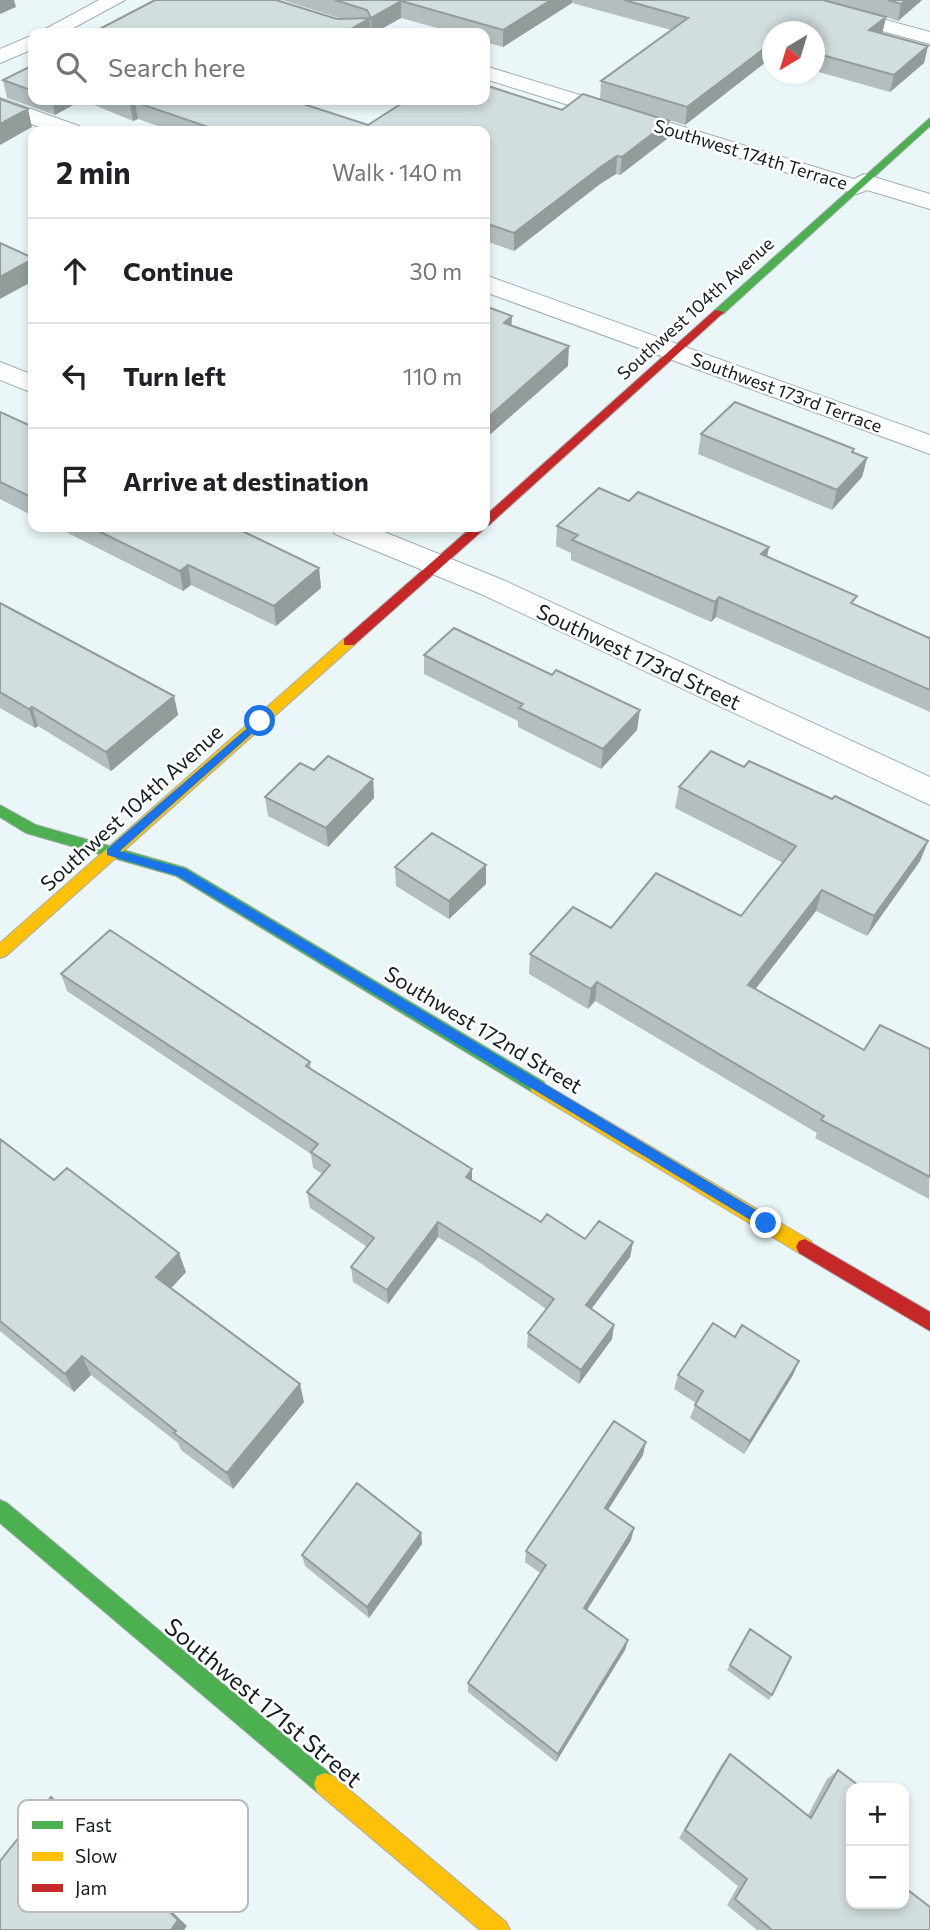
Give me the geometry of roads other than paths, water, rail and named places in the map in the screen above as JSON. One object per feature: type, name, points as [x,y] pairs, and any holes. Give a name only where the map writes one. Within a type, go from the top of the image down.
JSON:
[{"type":"street","points":[[58,28],[116,0]]},
{"type":"street","points":[[790,0],[930,38]]},
{"type":"street","points":[[0,57],[28,43]]},
{"type":"street","name":"Southwest 174th Terrace","points":[[490,73],[930,202]]},
{"type":"street","points":[[0,105],[57,126]]},
{"type":"street","name":"Southwest 104th Avenue","points":[[490,518],[930,121]]},
{"type":"street","name":"Southwest 173rd Terrace","points":[[490,285],[930,445]]},
{"type":"street","points":[[0,370],[28,383]]},
{"type":"street","name":"Southwest 173rd Street","points":[[358,532],[492,587],[930,792]]},
{"type":"street","name":"Southwest 104th Avenue","points":[[0,951],[473,532]]},
{"type":"street","name":"Southwest 172nd Street","points":[[0,810],[31,829],[181,872],[930,1322]]},
{"type":"street","name":"Southwest 171st Street","points":[[0,1510],[498,1930]]}]
